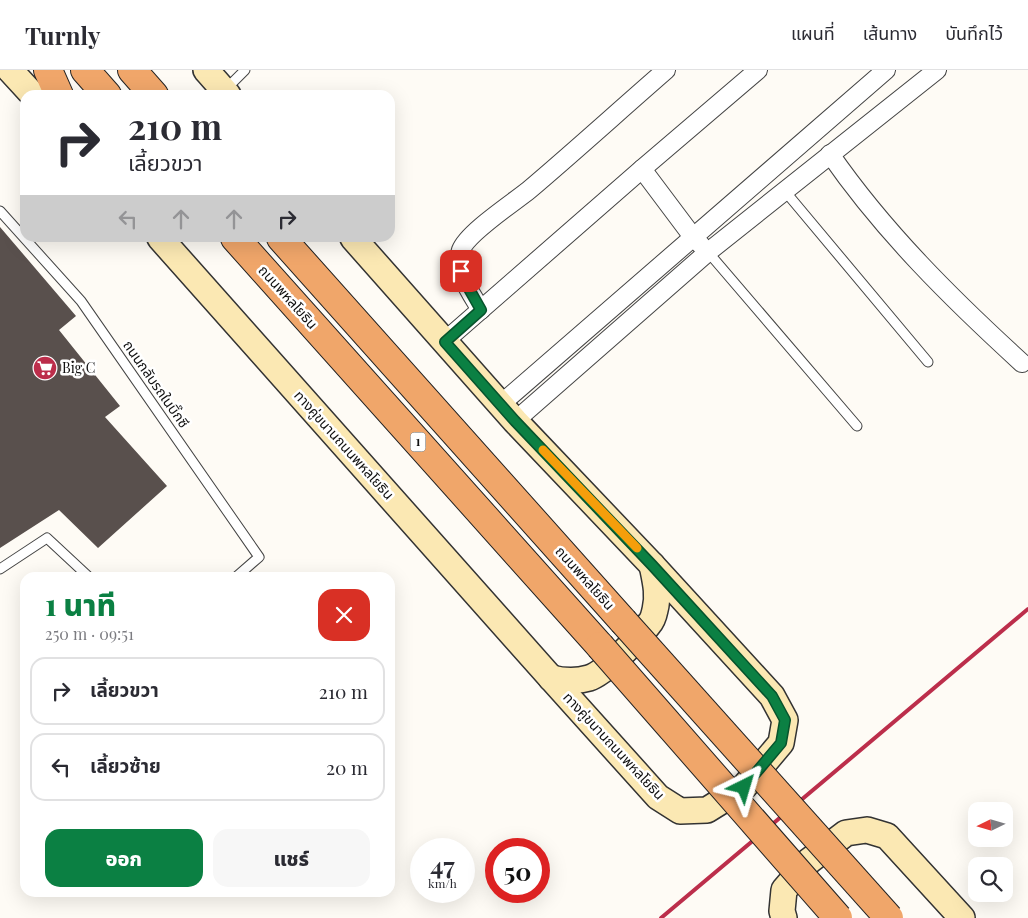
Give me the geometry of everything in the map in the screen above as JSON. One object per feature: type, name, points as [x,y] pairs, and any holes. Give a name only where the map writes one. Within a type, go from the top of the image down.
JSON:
[{"type":"highway","points":[[48,70],[57,90]]},
{"type":"highway","points":[[85,70],[103,90]]},
{"type":"highway","points":[[132,70],[150,90]]},
{"type":"highway","name":"ถนนพหลโยธิน","points":[[239,242],[600,646],[838,918]]},
{"type":"highway","name":"ถนนพหลโยธิน","points":[[285,242],[889,918]]},
{"type":"main road","points":[[10,70],[28,90]]},
{"type":"main road","name":"ทางคู่ขนานถนนพหลโยธิน","points":[[164,242],[658,797],[680,811],[707,810],[744,787],[781,743],[785,720],[772,696],[508,412],[357,242]]},
{"type":"main road","points":[[551,678],[565,681],[577,680],[589,678],[601,672],[626,650],[650,624],[655,612],[657,598],[652,565]]},
{"type":"main road","points":[[784,918],[782,911],[784,890],[809,861],[846,833],[867,830],[887,836],[962,918]]},
{"type":"street","points":[[481,310],[464,280],[460,260],[461,250],[470,236],[527,191],[666,70]]},
{"type":"street","points":[[445,342],[758,70]]},
{"type":"street","points":[[508,412],[693,237],[886,70]]},
{"type":"street","points":[[508,412],[935,71]]},
{"type":"street","points":[[830,154],[904,247],[970,316],[1022,363]]},
{"type":"street","points":[[642,169],[693,237],[708,252]]},
{"type":"lane","points":[[216,80],[245,70]]},
{"type":"lane","points":[[784,190],[928,362]]},
{"type":"lane","name":"ถนนกลับรถในบิ๊กซี","points":[[0,211],[20,233]]},
{"type":"lane","name":"ถนนกลับรถในบิ๊กซี","points":[[28,242],[81,301],[259,556],[242,572]]},
{"type":"lane","points":[[708,252],[857,426]]},
{"type":"lane","points":[[0,569],[47,538],[84,572]]},
{"type":"building","name":"Big C","points":[[0,227],[76,316],[59,330],[120,406],[105,417],[167,486],[98,548],[59,510],[0,548]]},
{"type":"railway","points":[[661,918],[1028,609]]},
{"type":"slow traffic","points":[[543,450],[637,548]]},
{"type":"place","name":"Big C","points":[[45,368]]},
{"type":"route","points":[[461,271],[481,310],[445,342],[515,421],[652,565],[772,696],[785,720],[781,743],[744,787]]}]
